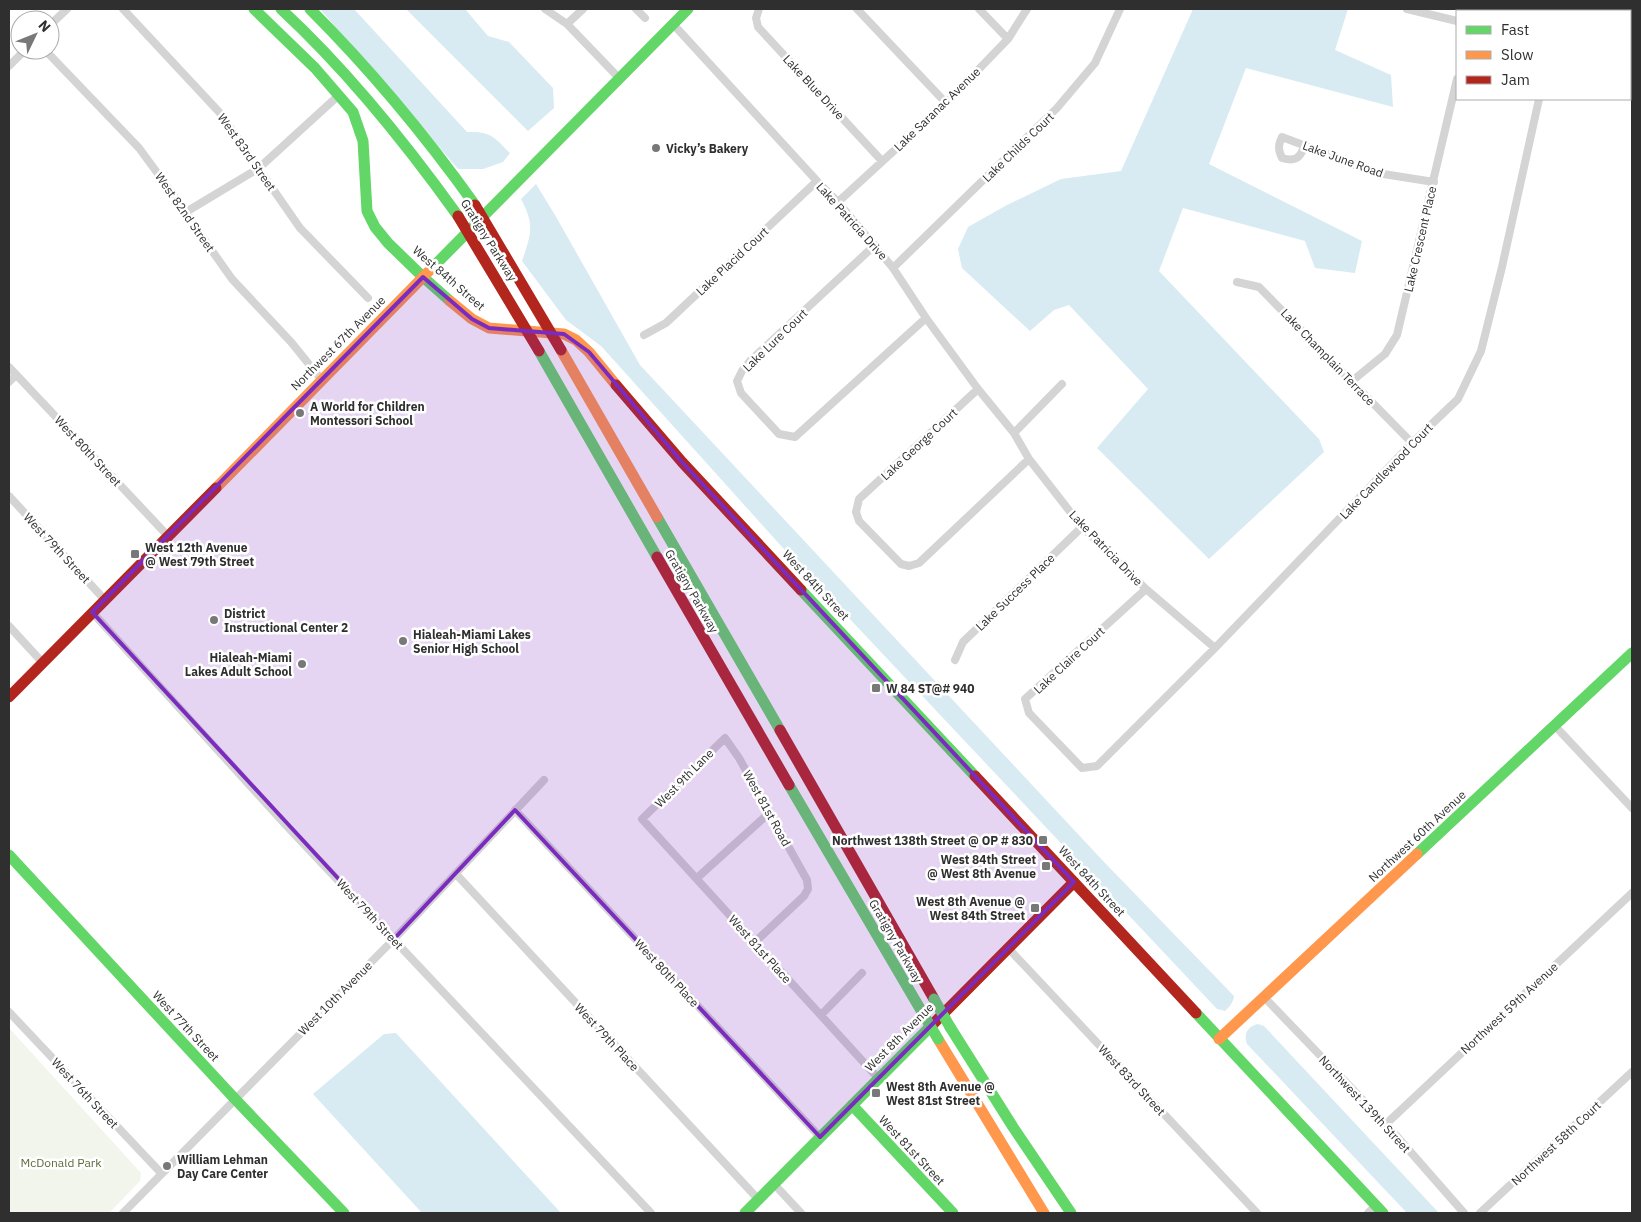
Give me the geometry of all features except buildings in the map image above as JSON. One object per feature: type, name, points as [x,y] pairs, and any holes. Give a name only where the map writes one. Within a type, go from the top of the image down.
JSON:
[{"type":"main road","name":"West 84th Street","points":[[254,9],[315,68],[353,112],[363,141],[367,211],[375,228],[423,277],[472,319],[489,328],[564,334],[576,340],[590,352],[641,416],[682,462],[1074,882],[1376,1210]]},
{"type":"main road","name":"Gratigny Parkway","points":[[282,9],[342,69],[379,112],[426,170],[458,216],[539,351],[686,608],[922,1012],[1044,1213]]},
{"type":"main road","name":"Gratigny Parkway","points":[[310,9],[368,68],[400,105],[475,205],[517,274],[698,590],[863,872],[950,1027],[1013,1127],[1072,1213]]},
{"type":"main road","name":"Northwest 67th Avenue","points":[[9,697],[688,9]]},
{"type":"main road","name":"Northwest 60th Avenue","points":[[1219,1039],[1632,653]]},
{"type":"main road","name":"West 77th Street","points":[[9,855],[235,1099],[344,1213]]},
{"type":"main road","name":"West 8th Avenue","points":[[745,1213],[1074,882]]},
{"type":"main road","name":"West 81st Street","points":[[852,1105],[953,1213]]},
{"type":"street","name":"West 83rd Street","points":[[123,9],[220,113],[300,228],[368,298]]},
{"type":"street","points":[[545,9],[567,24],[619,78]]},
{"type":"street","points":[[567,24],[583,9]]},
{"type":"street","points":[[636,9],[645,18]]},
{"type":"street","name":"Lake Blue Drive","points":[[759,9],[756,18],[758,27],[882,161]]},
{"type":"street","points":[[857,9],[946,103]]},
{"type":"street","points":[[979,9],[1008,39]]},
{"type":"street","name":"Lake Saranac Avenue","points":[[838,202],[946,103],[1008,39],[1028,9]]},
{"type":"street","name":"Lake Childs Court","points":[[893,268],[1058,108],[1095,63],[1120,9]]},
{"type":"street","points":[[1407,9],[1456,21]]},
{"type":"street","name":"Lake Patricia Drive","points":[[673,24],[838,202],[875,245],[978,390],[1014,433],[1029,459],[1082,527],[1146,589],[1215,648]]},
{"type":"street","name":"West 82nd Street","points":[[55,60],[139,148],[232,279],[291,342],[321,379]]},
{"type":"street","name":"Lake Crescent Place","points":[[1352,381],[1385,354],[1397,335],[1456,83]]},
{"type":"street","points":[[186,212],[260,168],[339,95]]},
{"type":"street","name":"Lake Candlewood Court","points":[[1097,766],[1215,648],[1412,443],[1458,399],[1481,351],[1502,268],[1538,100]]},
{"type":"street","name":"Lake June Road","points":[[1305,145],[1298,158],[1290,160],[1282,158],[1278,151],[1282,137],[1305,145],[1377,173],[1434,182]]},
{"type":"street","name":"Lake Placid Court","points":[[644,335],[666,323],[817,181]]},
{"type":"street","name":"Lake Lure Court","points":[[875,245],[750,361],[737,380],[741,393],[778,434],[795,437],[926,318]]},
{"type":"street","name":"Lake Champlain Terrace","points":[[1238,282],[1259,287],[1412,443]]},
{"type":"street","name":"West 80th Street","points":[[9,367],[167,535]]},
{"type":"street","points":[[9,382],[16,374]]},
{"type":"street","points":[[1014,433],[1062,384]]},
{"type":"street","name":"Lake George Court","points":[[978,390],[859,499],[856,512],[859,522],[901,564],[909,566],[919,563],[1029,459]]},
{"type":"street","name":"West 79th Street","points":[[9,496],[104,599]]},
{"type":"street","name":"Lake Success Place","points":[[955,660],[963,642],[1082,527]]},
{"type":"street","name":"Lake Claire Court","points":[[1097,766],[1082,768],[1029,713],[1025,700],[1146,589]]},
{"type":"street","name":"West 79th Street","points":[[92,612],[204,737],[652,1213]]},
{"type":"street","points":[[9,626],[42,662]]},
{"type":"street","points":[[1555,726],[1632,808]]},
{"type":"street","name":"West 81st Road","points":[[725,738],[807,880],[808,889],[804,896],[754,943]]},
{"type":"street","name":"West 9th Lane","points":[[642,819],[725,738]]},
{"type":"street","name":"West 10th Avenue","points":[[123,1213],[394,939],[544,780]]},
{"type":"street","name":"West 80th Place","points":[[515,810],[820,1137]]},
{"type":"street","points":[[697,878],[769,813]]},
{"type":"street","name":"West 81st Place","points":[[642,819],[878,1078]]},
{"type":"street","name":"West 79th Place","points":[[456,874],[758,1199]]},
{"type":"street","name":"Northwest 59th Avenue","points":[[1386,1124],[1632,893]]},
{"type":"street","name":"West 83rd Street","points":[[1008,948],[1257,1213]]},
{"type":"street","points":[[821,1015],[862,973]]},
{"type":"street","name":"Northwest 139th Street","points":[[1264,997],[1386,1124],[1464,1213]]},
{"type":"street","name":"West 76th Street","points":[[9,1012],[161,1174]]},
{"type":"street","name":"Northwest 58th Court","points":[[1480,1213],[1632,1072]]},
{"type":"street","points":[[774,1184],[801,1213]]},
{"type":"highlighted area","points":[[423,277],[472,319],[489,328],[564,334],[589,352],[682,462],[1074,882],[820,1137],[515,810],[394,939],[92,612]]},
{"type":"green space","name":"McDonald Park","points":[[9,1028],[141,1173],[140,1181],[109,1213],[9,1213]]},
{"type":"shaded area","points":[[320,9],[354,9],[467,132],[492,136],[510,153],[503,162],[483,169],[458,169]]},
{"type":"shaded area","points":[[406,9],[465,9],[488,36],[509,42],[553,88],[554,108],[528,131]]},
{"type":"shaded area","points":[[1193,9],[1348,9],[1335,50],[1391,75],[1393,107],[1246,68],[1209,164],[1362,241],[1355,273],[1315,268],[1305,241],[1183,208],[1159,271],[1319,439],[1324,452],[1209,559],[1097,448],[1148,389],[1069,305],[1054,310],[1030,331],[962,268],[958,249],[968,227],[1007,205],[1061,179],[1121,171]]},
{"type":"shaded area","points":[[536,184],[640,365],[1105,863],[1234,996],[1233,1001],[1225,1011],[1217,1009],[783,548],[601,346],[566,320],[522,261],[528,244],[530,223],[521,199]]},
{"type":"shaded area","points":[[1258,1024],[1264,1026],[1439,1213],[1407,1213],[1247,1044],[1247,1031]]},
{"type":"shaded area","points":[[396,1033],[561,1213],[422,1213],[313,1094],[384,1034]]},
{"type":"traffic: fast","points":[[254,9],[315,68],[353,112],[363,141],[367,211],[375,227],[388,243],[450,301]]},
{"type":"traffic: fast","points":[[281,9],[329,57],[375,108],[458,216]]},
{"type":"traffic: fast","points":[[310,9],[397,104],[437,153],[475,205]]},
{"type":"traffic: fast","points":[[432,268],[688,9]]},
{"type":"traffic: fast","points":[[539,351],[657,557]]},
{"type":"traffic: fast","points":[[657,517],[780,730]]},
{"type":"traffic: fast","points":[[801,590],[975,776]]},
{"type":"traffic: fast","points":[[1417,854],[1632,653]]},
{"type":"traffic: fast","points":[[789,785],[922,1012]]},
{"type":"traffic: fast","points":[[9,855],[235,1099],[344,1213]]},
{"type":"traffic: fast","points":[[934,999],[950,1027]]},
{"type":"traffic: fast","points":[[922,1012],[938,1039]]},
{"type":"traffic: fast","points":[[1196,1013],[1383,1213]]},
{"type":"traffic: fast","points":[[745,1213],[933,1024]]},
{"type":"traffic: fast","points":[[950,1027],[1013,1127],[1071,1213]]},
{"type":"traffic: fast","points":[[852,1105],[953,1213]]},
{"type":"traffic: slow","points":[[216,488],[432,268]]},
{"type":"traffic: slow","points":[[450,301],[472,319],[489,328],[564,334],[576,340],[589,352],[616,385]]},
{"type":"traffic: slow","points":[[561,350],[657,517]]},
{"type":"traffic: slow","points":[[1219,1039],[1417,854]]},
{"type":"traffic: slow","points":[[938,1039],[1044,1213]]},
{"type":"traffic: jam","points":[[475,205],[561,350]]},
{"type":"traffic: jam","points":[[458,216],[539,351]]},
{"type":"traffic: jam","points":[[616,385],[682,462],[801,590]]},
{"type":"traffic: jam","points":[[9,697],[216,488]]},
{"type":"traffic: jam","points":[[657,557],[789,785]]},
{"type":"traffic: jam","points":[[780,730],[934,999]]},
{"type":"traffic: jam","points":[[975,776],[1196,1013]]},
{"type":"traffic: jam","points":[[933,1024],[1074,882]]},
{"type":"place","name":"Vicky’s Bakery","points":[[656,148]]},
{"type":"place","name":"A World for Children Montessori School","points":[[300,413]]},
{"type":"place","name":"West 12th Avenue @ West 79th Street","points":[[135,554]]},
{"type":"place","name":"District Instructional Center 2","points":[[214,620]]},
{"type":"place","name":"Hialeah-Miami Lakes Senior High School","points":[[403,641]]},
{"type":"place","name":"Hialeah-Miami Lakes Adult School","points":[[302,664]]},
{"type":"place","name":"W 84 ST@# 940","points":[[876,688]]},
{"type":"place","name":"Northwest 138th Street @ OP # 830","points":[[1043,840]]},
{"type":"place","name":"West 84th Street @ West 8th Avenue","points":[[1046,866]]},
{"type":"place","name":"West 8th Avenue @ West 84th Street","points":[[1035,908]]},
{"type":"place","name":"West 8th Avenue @ West 81st Street","points":[[876,1093]]},
{"type":"place","name":"William Lehman Day Care Center","points":[[167,1166]]}]
